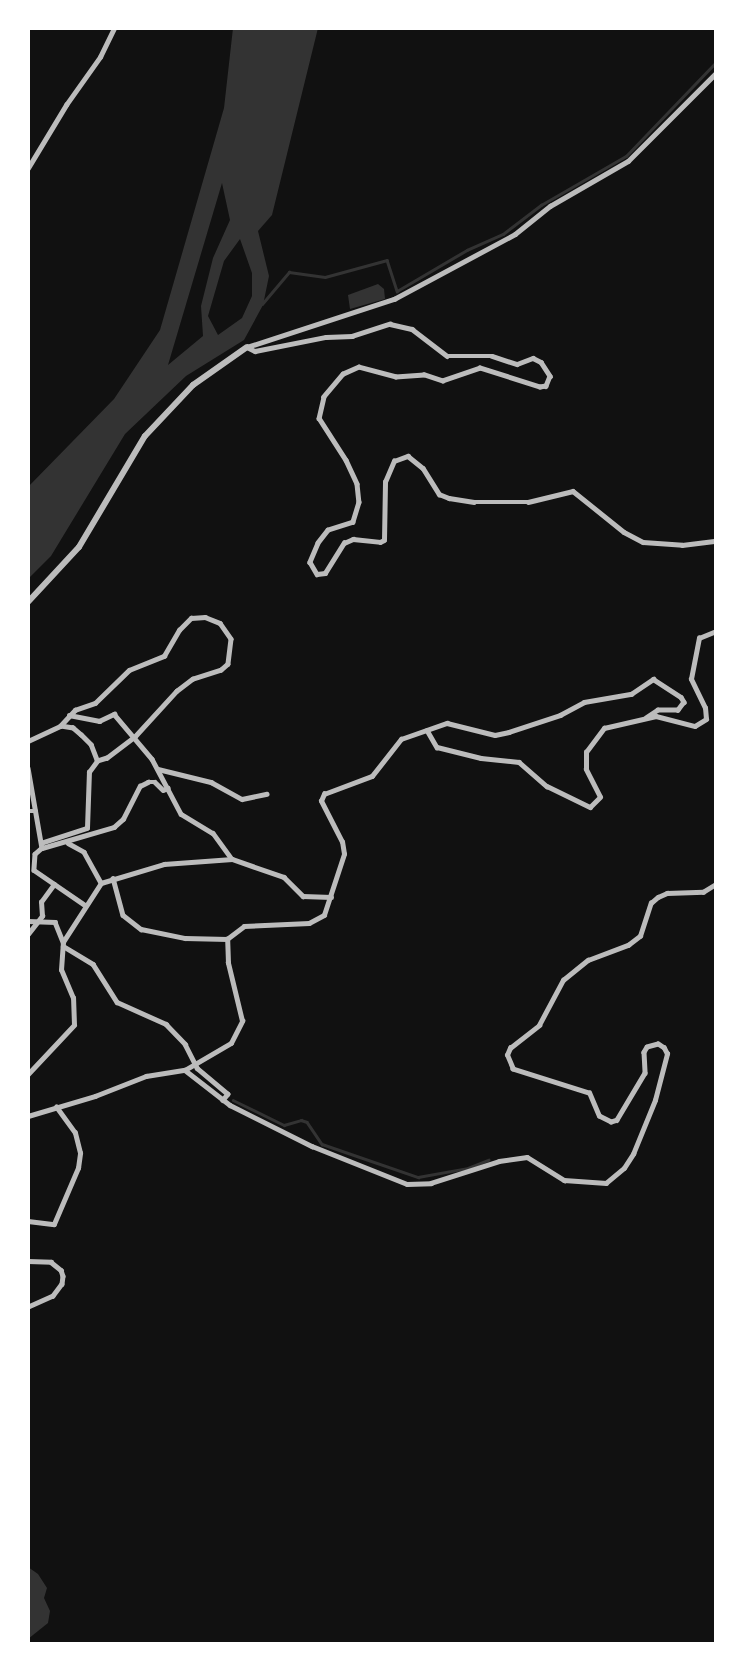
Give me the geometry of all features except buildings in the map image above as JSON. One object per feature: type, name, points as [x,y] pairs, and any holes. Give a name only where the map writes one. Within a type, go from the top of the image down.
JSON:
[{"type":"street","points":[[28,168],[59,116],[100,57],[114,28]]},
{"type":"street","points":[[28,602],[79,547],[145,436],[193,385],[247,347],[394,299],[515,234],[550,206],[628,161],[716,73]]},
{"type":"street","points":[[247,347],[255,351],[326,337],[352,336],[390,324],[412,330],[447,356],[492,356],[517,364],[533,358],[541,362],[550,376],[547,386],[540,387],[480,368],[443,381],[424,374],[396,377],[359,368],[343,374],[324,397],[319,418],[346,460],[357,484],[359,502],[353,522],[328,530],[318,543],[310,562],[317,574],[325,573],[344,543],[352,539],[380,542],[384,540],[385,482],[394,461],[408,456],[423,468],[439,494],[449,498],[474,502],[528,502],[573,491],[624,532],[643,542],[682,545],[716,541]]},
{"type":"street","points":[[28,741],[60,726],[69,715],[95,703],[129,670],[164,656],[178,630],[191,618],[205,617],[220,623],[231,639],[228,664],[221,670],[193,679],[177,691],[135,737],[107,758],[97,761],[89,772],[87,828],[41,846],[35,854],[34,870],[85,905]]},
{"type":"street","points":[[427,730],[437,747],[481,758],[519,762],[547,786],[590,807],[600,797],[584,762],[586,752],[596,734],[610,726],[646,718],[670,718],[695,726],[706,719],[705,708],[691,679],[699,638],[716,631]]},
{"type":"street","points":[[113,878],[123,915],[141,929],[185,939],[227,939],[244,926],[315,921],[326,912],[344,854],[342,842],[321,807],[324,794],[372,776],[401,739],[447,723],[495,735],[509,732],[560,715],[584,702],[631,694],[653,679],[681,697],[684,702],[678,710],[658,710],[646,718]]},
{"type":"street","points":[[69,715],[99,721],[114,714],[158,769],[181,814],[213,833],[232,859]]},
{"type":"street","points":[[60,726],[73,728],[81,734],[90,745],[97,761]]},
{"type":"street","points":[[28,768],[41,846]]},
{"type":"street","points":[[158,769],[211,782],[242,799],[266,794]]},
{"type":"street","points":[[41,846],[67,842],[114,827],[123,819],[140,786],[148,782],[155,782],[163,790],[168,788]]},
{"type":"street","points":[[28,811],[36,811]]},
{"type":"street","points":[[67,842],[84,852],[101,883]]},
{"type":"street","points":[[63,944],[101,883],[164,864],[232,859],[284,877],[303,896],[331,897]]},
{"type":"street","points":[[28,934],[42,916],[41,902],[54,884]]},
{"type":"street","points":[[185,1070],[223,1100],[312,1146],[407,1184],[431,1183],[499,1161],[527,1157],[564,1180],[607,1183],[624,1168],[633,1154],[655,1100],[667,1054],[664,1048],[652,1043],[647,1046],[644,1052],[645,1073],[617,1120],[611,1122],[599,1116],[589,1093],[513,1069],[507,1055],[510,1048],[539,1025],[563,980],[588,960],[628,945],[640,936],[651,903],[658,897],[667,893],[703,892],[716,884]]},
{"type":"street","points":[[28,921],[55,922],[63,944],[61,970],[73,998],[76,1016],[74,1025],[28,1074]]},
{"type":"street","points":[[28,1116],[146,1076],[185,1070],[231,1043],[243,1021],[228,963],[227,939]]},
{"type":"street","points":[[63,944],[93,964],[117,1002],[166,1024],[185,1044],[197,1068],[228,1094],[223,1100]]},
{"type":"street","points":[[28,1221],[54,1224],[78,1168],[80,1153],[75,1133],[56,1107]]},
{"type":"street","points":[[28,1261],[51,1262],[61,1269],[63,1276],[62,1284],[53,1297],[28,1307]]},
{"type":"shaded area","points":[[233,28],[318,28],[272,215],[258,231],[269,276],[263,305],[244,340],[186,376],[125,434],[51,556],[28,579],[28,487],[114,399],[160,330],[224,108]],"holes":[[[222,183],[230,220],[213,258],[201,306],[203,336],[168,365]],[[240,239],[252,273],[252,296],[242,318],[218,335],[208,316],[224,261]]]},
{"type":"shaded area","points":[[378,284],[384,289],[385,299],[350,309],[348,295]]},
{"type":"shaded area","points":[[28,1567],[38,1574],[47,1588],[44,1598],[50,1611],[48,1623],[28,1639]]},
{"type":"waterway","points":[[262,304],[289,272],[325,277],[387,260],[397,291],[467,250],[503,234],[541,205],[626,156],[716,62]]},
{"type":"waterway","points":[[233,1100],[284,1125],[301,1120],[307,1122],[322,1144],[418,1177],[468,1168],[488,1160]]}]
